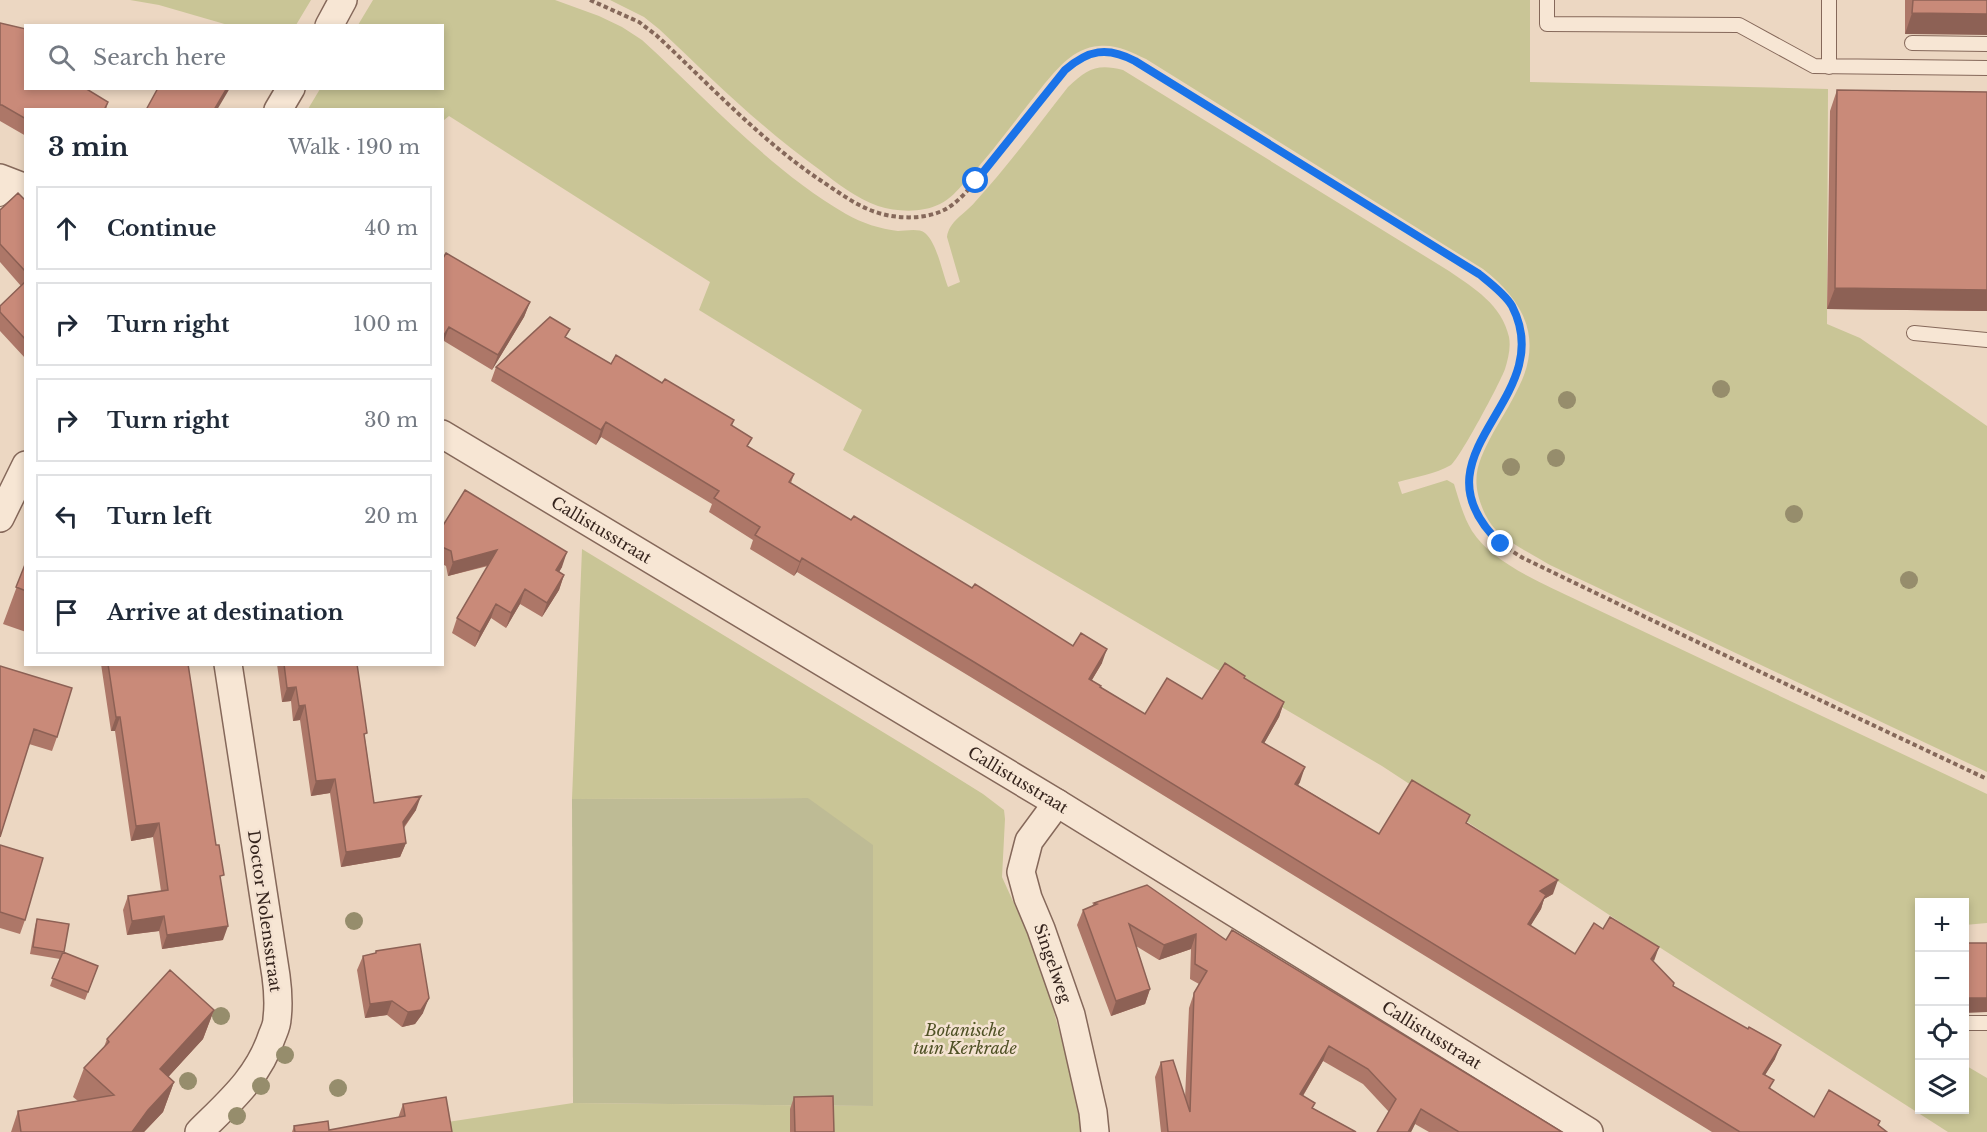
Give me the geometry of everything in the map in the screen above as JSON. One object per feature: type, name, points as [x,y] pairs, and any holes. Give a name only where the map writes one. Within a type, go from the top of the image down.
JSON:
[{"type":"street","points":[[330,24],[343,0]]},
{"type":"street","points":[[279,108],[290,90]]},
{"type":"street","name":"Callistusstraat","points":[[444,435],[1057,803],[1589,1132]]},
{"type":"street","points":[[3,503],[24,468]]},
{"type":"street","name":"Doctor Nolensstraat","points":[[199,1132],[248,1082],[269,1044],[277,1021],[276,976],[228,666]]},
{"type":"street","name":"Singelweg","points":[[1057,803],[1029,841],[1021,872],[1028,898],[1071,1015],[1093,1112],[1095,1132]]},
{"type":"lane","points":[[1547,0],[1547,24],[1739,25],[1814,66],[1987,68]]},
{"type":"lane","points":[[1829,0],[1829,67]]},
{"type":"lane","points":[[1912,44],[1987,44]]},
{"type":"lane","points":[[1914,333],[1987,340]]},
{"type":"lane","points":[[1969,1023],[1987,1023]]},
{"type":"path","points":[[590,0],[639,22],[656,35],[771,143],[807,171],[858,205],[897,216],[915,217],[946,209],[976,181],[1065,70],[1076,61],[1089,54],[1102,52],[1125,55],[1479,274],[1510,303],[1521,331],[1523,345],[1521,360],[1509,391],[1473,457],[1469,476],[1469,491],[1476,514],[1487,531],[1501,544],[1523,558],[1987,779]]},
{"type":"green space","points":[[130,0],[311,0],[297,24],[225,24],[159,5]]},
{"type":"green space","points":[[373,0],[555,0],[599,16],[642,40],[740,133],[818,196],[846,214],[871,225],[891,230],[916,230],[925,233],[936,251],[948,287],[960,282],[947,237],[951,226],[999,174],[1068,87],[1087,72],[1106,67],[1123,70],[1468,284],[1494,307],[1505,326],[1510,345],[1505,369],[1480,420],[1456,459],[1451,465],[1439,471],[1398,482],[1402,494],[1447,480],[1454,484],[1466,520],[1481,543],[1521,572],[1987,794],[1987,923],[1969,925],[1969,898],[1915,898],[1915,1111],[1382,766],[843,450],[862,410],[699,310],[710,282],[449,116],[444,120],[444,108],[309,108],[319,90],[444,90],[444,24],[359,24]]},
{"type":"green space","points":[[610,0],[1530,0],[1530,82],[1828,89],[1827,324],[1860,338],[1987,426],[1987,772],[1550,565],[1515,545],[1496,530],[1483,510],[1478,496],[1477,477],[1480,460],[1519,387],[1528,363],[1530,347],[1528,332],[1517,304],[1508,292],[1483,269],[1146,59],[1111,46],[1090,48],[1073,55],[1054,73],[953,195],[933,207],[901,210],[870,203],[840,185],[757,120],[659,29],[644,17]]},
{"type":"green space","name":"Botanische tuin Kerkrade","points":[[582,549],[919,754],[983,794],[1004,810],[1002,877],[1026,930],[1046,983],[1077,1096],[1083,1132],[443,1132],[441,1123],[573,1103],[872,1106],[808,798],[572,799]]},
{"type":"green space","points":[[1969,1067],[1987,1078],[1987,1132],[1948,1132],[1920,1114],[1969,1114]]},
{"type":"shaded area","points":[[808,798],[873,845],[873,1106],[573,1103],[572,799]]},
{"type":"building","points":[[1913,0],[1987,0],[1987,14],[1912,13]]},
{"type":"building","points":[[0,23],[24,29],[24,90],[88,90],[108,102],[105,108],[24,108],[24,118],[0,105]]},
{"type":"building","points":[[157,90],[226,90],[215,108],[147,108]]},
{"type":"building","points":[[1837,90],[1987,92],[1987,290],[1835,288]]},
{"type":"building","points":[[18,193],[24,199],[24,270],[0,244],[0,210]]},
{"type":"building","points":[[446,253],[530,302],[498,355],[449,327],[444,335],[444,256]]},
{"type":"building","points":[[24,283],[24,338],[0,312],[0,306]]},
{"type":"building","points":[[550,317],[570,329],[565,337],[611,364],[616,355],[662,383],[665,379],[734,420],[731,425],[752,438],[747,446],[794,474],[789,482],[851,520],[854,516],[972,588],[975,584],[1073,646],[1081,633],[1107,649],[1089,679],[1145,714],[1167,678],[1202,699],[1225,663],[1245,676],[1244,678],[1284,702],[1262,742],[1305,767],[1295,784],[1379,834],[1412,780],[1470,815],[1466,823],[1558,880],[1540,891],[1546,895],[1528,924],[1575,954],[1594,923],[1603,929],[1610,917],[1659,947],[1651,959],[1674,983],[1673,986],[1781,1045],[1763,1074],[1774,1080],[1769,1088],[1814,1117],[1829,1090],[1880,1121],[1878,1125],[1887,1132],[1740,1132],[974,662],[802,558],[800,562],[755,535],[760,527],[714,498],[719,491],[606,422],[601,430],[496,367]]},
{"type":"building","points":[[465,490],[567,552],[556,570],[564,575],[547,603],[525,589],[511,613],[496,604],[480,632],[457,618],[497,550],[453,562],[451,551],[444,548],[444,524]]},
{"type":"building","points":[[24,567],[24,590],[16,587]]},
{"type":"building","points":[[0,666],[72,688],[57,737],[34,729],[0,837]]},
{"type":"building","points":[[108,666],[188,666],[216,845],[219,845],[224,875],[220,876],[228,926],[167,935],[164,916],[132,921],[128,896],[168,890],[159,823],[136,826],[120,717],[116,717]]},
{"type":"building","points":[[284,666],[357,666],[374,803],[421,796],[403,822],[406,843],[346,852],[335,779],[316,781],[305,705],[299,706],[296,687],[287,688]]},
{"type":"building","points":[[0,845],[43,858],[25,920],[0,912]]},
{"type":"building","points":[[1147,885],[1226,940],[1232,930],[1562,1132],[1459,1132],[1421,1109],[1408,1132],[1377,1132],[1396,1099],[1368,1069],[1329,1046],[1300,1094],[1315,1103],[1312,1108],[1356,1132],[1168,1132],[1161,1062],[1173,1060],[1190,1112],[1194,993],[1207,971],[1195,964],[1196,934],[1164,945],[1129,924],[1150,989],[1116,1001],[1083,910],[1097,904],[1094,903]]},
{"type":"building","points":[[37,919],[69,924],[64,952],[33,947]]},
{"type":"building","points":[[1969,943],[1987,943],[1987,998],[1969,998]]},
{"type":"building","points":[[420,944],[429,998],[421,1010],[408,1012],[392,1001],[370,1004],[363,956],[376,953],[376,951]]},
{"type":"building","points":[[63,952],[98,966],[88,992],[52,978]]},
{"type":"building","points":[[170,970],[214,1010],[160,1069],[174,1082],[148,1110],[132,1132],[21,1132],[18,1111],[114,1095],[84,1068],[109,1042],[107,1039]]},
{"type":"building","points":[[833,1096],[834,1132],[795,1132],[794,1097]]},
{"type":"building","points":[[446,1097],[452,1132],[295,1132],[294,1126],[328,1121],[329,1130],[405,1116],[403,1104]]},
{"type":"route","points":[[976,181],[1065,70],[1089,54],[1117,53],[1135,61],[1479,274],[1510,303],[1523,339],[1522,354],[1515,378],[1473,457],[1469,476],[1469,491],[1476,514],[1487,531],[1501,544]]}]
